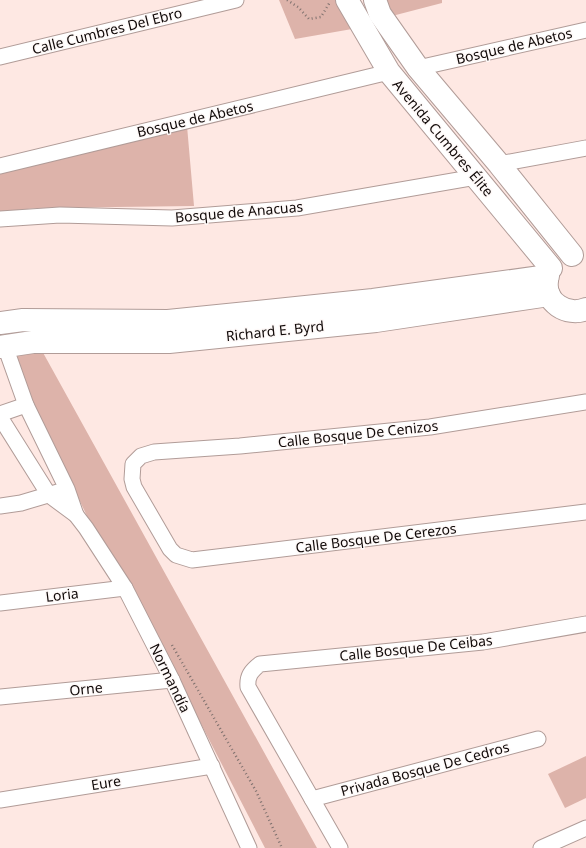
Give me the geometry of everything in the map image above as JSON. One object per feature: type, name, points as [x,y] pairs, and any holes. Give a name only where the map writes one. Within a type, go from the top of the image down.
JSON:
[{"type":"street","name":"Calle Cumbres Del Ebro","points":[[0,57],[236,0]]},
{"type":"street","name":"Avenida Cumbres Élite","points":[[347,0],[389,72],[476,177],[549,280],[554,303],[562,309],[571,312],[584,313]]},
{"type":"street","name":"Avenida Cumbres Élite","points":[[375,0],[380,14],[418,68],[579,257]]},
{"type":"street","name":"Bosque de Abetos","points":[[418,68],[586,30]]},
{"type":"street","points":[[375,50],[398,39]]},
{"type":"street","name":"Bosque de Abetos","points":[[0,166],[389,72]]},
{"type":"street","points":[[499,164],[586,148]]},
{"type":"street","name":"Bosque de Anacuas","points":[[0,219],[60,214],[172,218],[297,208],[476,177]]},
{"type":"street","points":[[549,280],[557,262],[564,257],[579,257]]},
{"type":"street","name":"Richard E. Byrd","points":[[0,322],[22,320],[168,321],[549,280]]},
{"type":"street","name":"Richard E. Byrd","points":[[2,347],[33,342],[169,342],[376,321],[549,280]]},
{"type":"street","points":[[22,320],[33,342]]},
{"type":"street","name":"Normandía","points":[[2,347],[26,405],[67,489],[76,515]]},
{"type":"street","name":"Calle Bosque De Cenizos","points":[[170,549],[134,487],[132,479],[133,464],[141,456],[154,452],[240,446],[430,427],[586,402]]},
{"type":"street","points":[[0,416],[26,405]]},
{"type":"street","name":"Normandía","points":[[0,416],[49,495],[76,515],[125,588],[172,680],[249,848]]},
{"type":"street","points":[[0,506],[21,503],[67,489]]},
{"type":"street","name":"Calle Bosque De Cerezos","points":[[170,549],[176,555],[192,560],[586,512]]},
{"type":"street","name":"Loria","points":[[0,603],[125,588]]},
{"type":"street","name":"Calle Bosque De Ceibas","points":[[312,799],[248,687],[250,674],[253,669],[260,664],[483,642],[586,624]]},
{"type":"street","name":"Orne","points":[[0,697],[172,680]]},
{"type":"street","name":"Privada Bosque De Cedros","points":[[312,799],[538,740]]},
{"type":"street","name":"Eure","points":[[0,800],[212,766]]},
{"type":"street","points":[[312,799],[340,848]]},
{"type":"street","points":[[541,848],[586,828]]},
{"type":"path","points":[[287,0],[298,7],[309,20],[321,17],[332,0]]},
{"type":"path","points":[[169,640],[256,791],[282,848]]},
{"type":"shaded area","points":[[279,0],[340,0],[352,29],[295,39]]},
{"type":"shaded area","points":[[387,0],[442,0],[442,3],[392,16]]},
{"type":"shaded area","points":[[187,126],[194,206],[36,208],[0,212],[0,170]]},
{"type":"shaded area","points":[[41,349],[317,848],[265,848],[119,565],[87,516],[17,370],[17,358],[19,354]]},
{"type":"shaded area","points":[[586,756],[586,798],[565,808],[548,774]]}]
